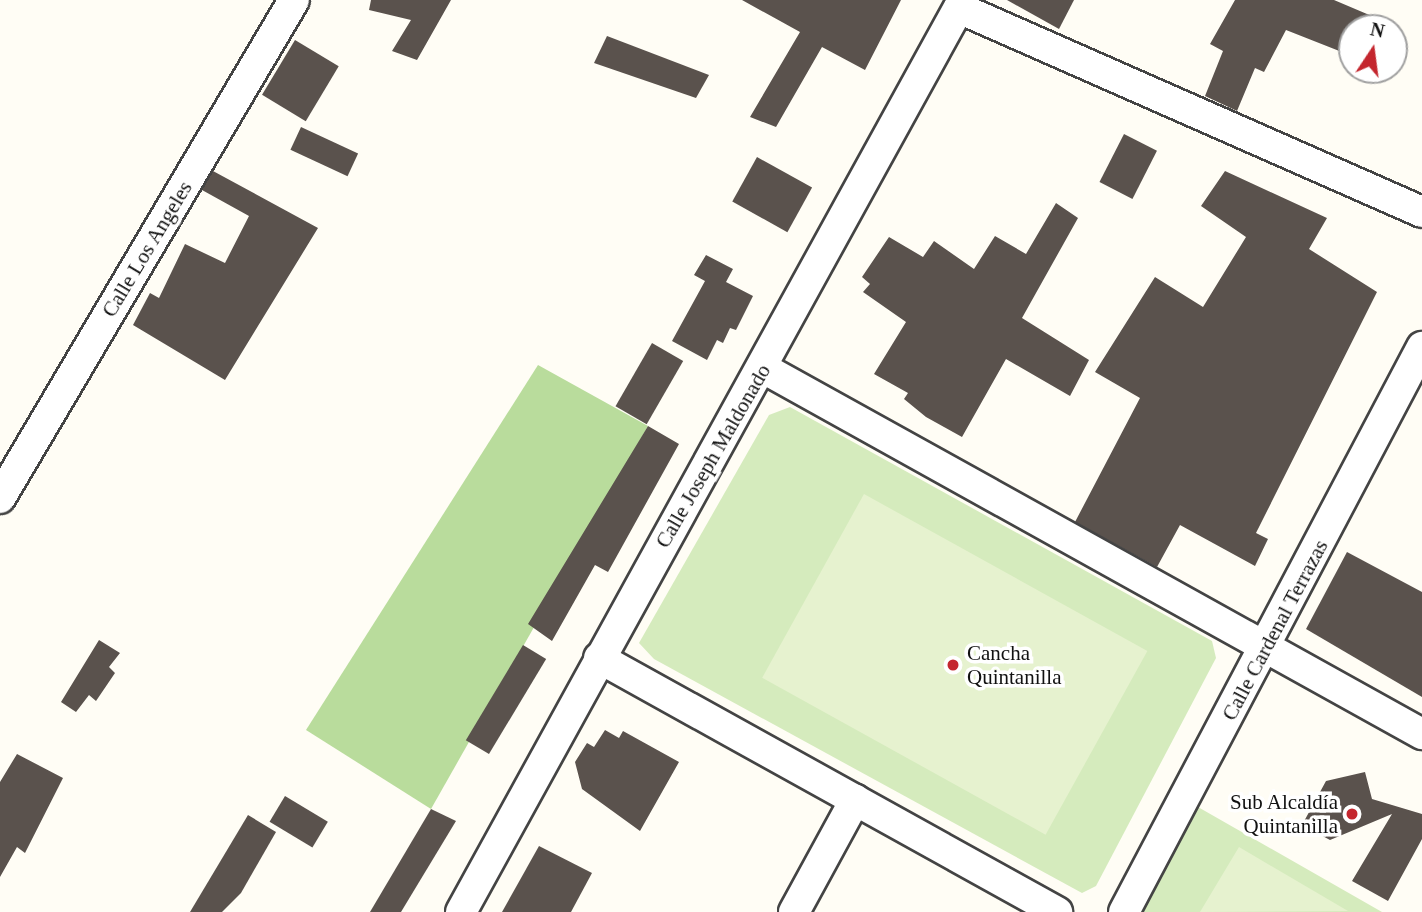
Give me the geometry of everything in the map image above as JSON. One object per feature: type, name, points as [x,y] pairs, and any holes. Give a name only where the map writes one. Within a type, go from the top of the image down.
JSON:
[{"type":"street","name":"Calle Los Angeles","points":[[0,498],[294,0]]},
{"type":"street","points":[[961,4],[1422,212]]},
{"type":"street","name":"Calle Joseph Maldonado","points":[[461,912],[599,658],[763,368],[961,4]]},
{"type":"street","name":"Calle Cardenal Terrazas","points":[[1124,912],[1266,648],[1422,347]]},
{"type":"street","points":[[763,368],[1422,734]]},
{"type":"street","points":[[599,658],[1057,912]]},
{"type":"street","points":[[794,912],[855,800]]},
{"type":"green space","points":[[538,365],[648,426],[431,809],[306,730]]},
{"type":"green space","points":[[790,407],[1212,641],[1216,658],[1096,886],[1082,893],[654,659],[639,643],[769,415]]},
{"type":"green space","name":"Cancha Quintanilla","points":[[864,494],[1147,651],[1046,835],[762,678]]},
{"type":"green space","points":[[1198,807],[1382,912],[1137,912]]},
{"type":"green space","points":[[1239,847],[1348,911],[1200,912]]},
{"type":"building","points":[[371,0],[451,0],[417,60],[392,51],[411,20],[369,10]]},
{"type":"building","points":[[742,0],[901,0],[865,70],[822,47],[776,127],[750,117],[800,32]]},
{"type":"building","points":[[1007,0],[1074,0],[1059,29]]},
{"type":"building","points":[[1235,0],[1334,0],[1367,14],[1338,14],[1338,50],[1286,30],[1264,72],[1255,68],[1237,111],[1205,96],[1223,51],[1210,44]]},
{"type":"building","points":[[607,36],[709,75],[696,98],[594,63]]},
{"type":"building","points":[[295,40],[339,66],[306,121],[262,95]]},
{"type":"building","points":[[301,127],[358,154],[348,176],[290,150]]},
{"type":"building","points":[[1124,134],[1157,151],[1132,199],[1099,182]]},
{"type":"building","points":[[757,157],[812,188],[787,232],[732,202]]},
{"type":"building","points":[[213,171],[318,228],[225,380],[133,325],[150,293],[159,298],[185,244],[225,263],[249,216],[202,190]]},
{"type":"building","points":[[1225,171],[1327,218],[1309,249],[1377,292],[1256,533],[1268,539],[1255,566],[1180,525],[1157,567],[1075,522],[1140,398],[1095,372],[1155,277],[1203,307],[1246,237],[1201,206]]},
{"type":"building","points":[[1056,203],[1078,218],[1022,318],[1089,360],[1070,396],[1006,359],[962,437],[926,417],[904,399],[908,393],[874,374],[906,322],[863,292],[870,284],[862,277],[889,237],[923,257],[934,241],[974,269],[995,236],[1026,254]]},
{"type":"building","points":[[706,255],[733,269],[726,282],[753,296],[736,330],[730,328],[723,343],[717,340],[707,360],[672,341],[705,281],[694,275]]},
{"type":"building","points":[[652,343],[683,361],[647,424],[616,406]]},
{"type":"building","points":[[648,426],[679,444],[608,572],[595,565],[552,641],[528,624]]},
{"type":"building","points":[[1347,552],[1422,592],[1422,697],[1306,629]]},
{"type":"building","points":[[99,640],[120,653],[109,667],[115,673],[96,701],[89,695],[76,712],[61,702]]},
{"type":"building","points":[[523,645],[546,659],[489,754],[466,740]]},
{"type":"building","points":[[605,730],[619,738],[623,731],[679,762],[640,831],[582,789],[575,762],[587,743],[594,747]]},
{"type":"building","points":[[17,754],[63,778],[25,853],[17,847],[0,877],[0,782]]},
{"type":"building","points":[[1365,772],[1372,799],[1422,814],[1422,839],[1388,901],[1352,881],[1392,814],[1330,840],[1302,825],[1326,781]]},
{"type":"building","points":[[285,796],[328,822],[312,847],[270,822]]},
{"type":"building","points":[[431,809],[456,821],[401,912],[370,912]]},
{"type":"building","points":[[248,815],[276,832],[241,893],[222,912],[190,912]]},
{"type":"building","points":[[539,846],[592,873],[571,912],[502,912]]},
{"type":"place","name":"Cancha Quintanilla","points":[[953,665]]},
{"type":"place","name":"Sub Alcaldía Quintanilla","points":[[1352,814]]}]
